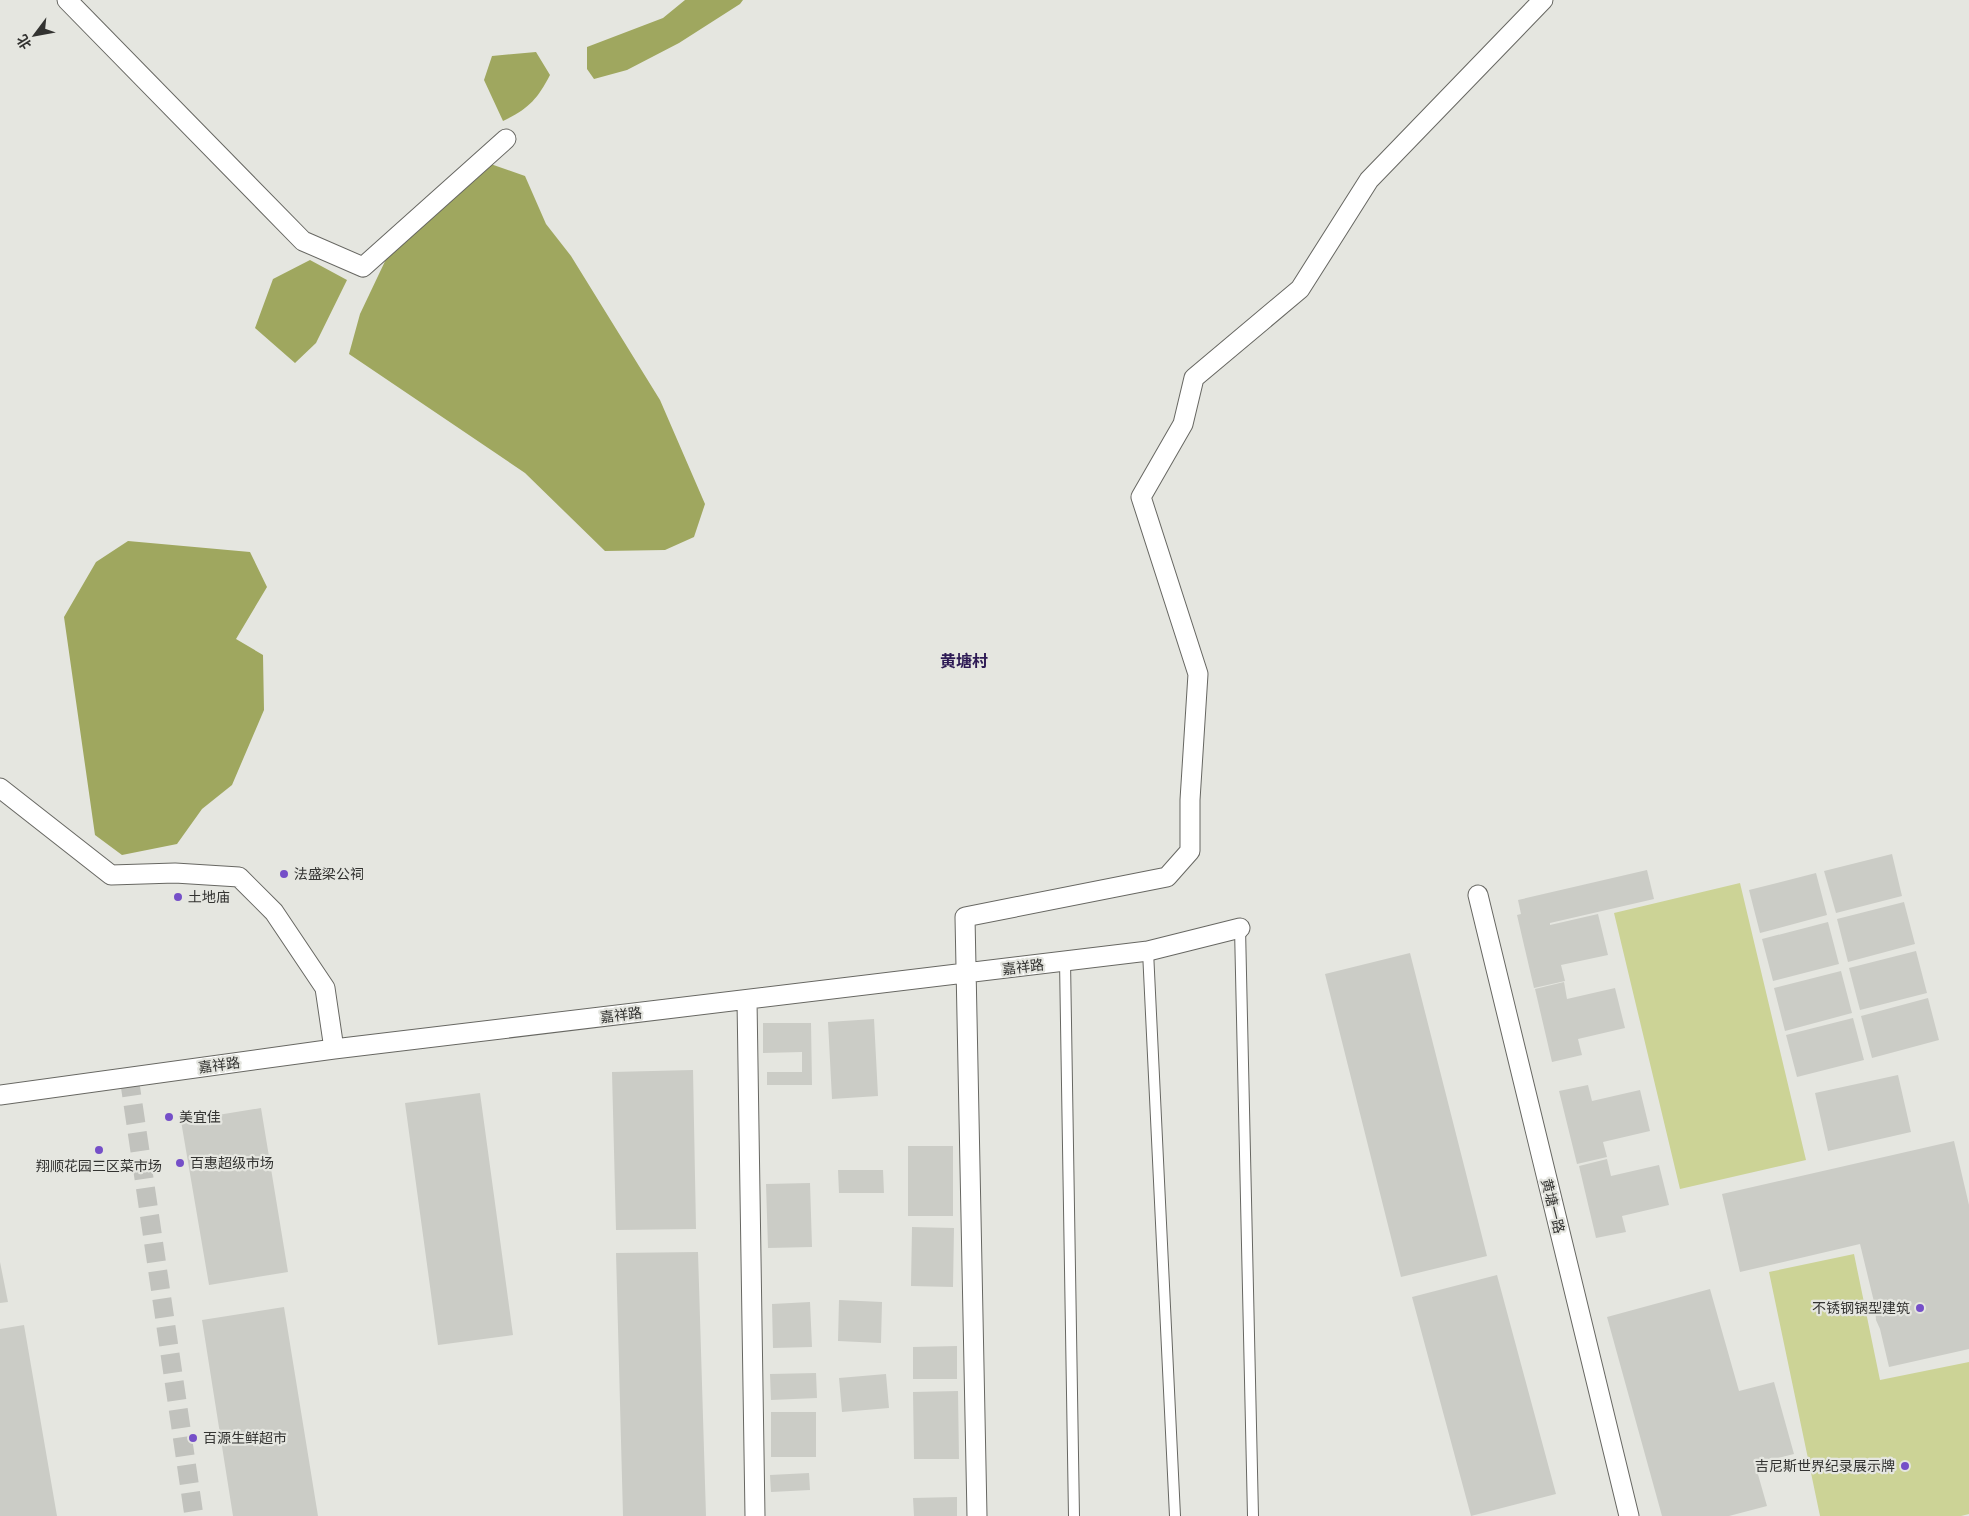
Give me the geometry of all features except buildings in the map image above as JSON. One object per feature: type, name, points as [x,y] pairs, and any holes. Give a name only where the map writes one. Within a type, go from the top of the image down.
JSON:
[{"type":"street","points":[[67,0],[303,241],[363,266],[506,139]]},
{"type":"street","points":[[977,1516],[965,917],[1168,878],[1190,851],[1190,800],[1198,674],[1140,496],[1183,424],[1194,378],[1300,288],[1369,180],[1544,0]]},
{"type":"street","points":[[0,788],[111,875],[176,874],[239,877],[274,912],[325,988],[334,1049]]},
{"type":"street","name":"黄塘一路","points":[[1478,895],[1629,1516]]},
{"type":"street","name":"嘉祥路","points":[[0,1095],[334,1049],[1148,951],[1240,928]]},
{"type":"street","points":[[747,1000],[755,1516]]},
{"type":"lane","points":[[1240,928],[1253,1516]]},
{"type":"lane","points":[[1148,951],[1175,1516]]},
{"type":"lane","points":[[1064,961],[1074,1516]]},
{"type":"shaded area","points":[[685,0],[743,0],[740,4],[679,43],[627,70],[594,79],[587,69],[587,47],[663,18]]},
{"type":"shaded area","points":[[536,52],[550,75],[541,91],[531,103],[503,121],[484,80],[492,56]]},
{"type":"shaded area","points":[[482,161],[525,176],[546,224],[571,256],[660,400],[705,504],[694,537],[665,550],[605,551],[525,473],[349,354],[360,314],[397,236]]},
{"type":"shaded area","points":[[310,260],[347,280],[316,343],[295,363],[255,328],[273,279]]},
{"type":"shaded area","points":[[128,541],[250,552],[267,587],[236,639],[263,655],[264,710],[232,785],[202,809],[177,844],[122,855],[95,835],[64,617],[96,562]]},
{"type":"shaded area","points":[[1740,883],[1806,1160],[1680,1189],[1614,913]]},
{"type":"shaded area","points":[[1854,1254],[1880,1380],[1969,1362],[1969,1514],[1961,1516],[1820,1516],[1769,1272]]},
{"type":"tunnel","points":[[129,1077],[194,1516]]},
{"type":"place","name":"法盛梁公祠","points":[[284,874]]},
{"type":"place","name":"土地庙","points":[[178,897]]},
{"type":"place","name":"美宜佳","points":[[169,1117]]},
{"type":"place","name":"翔顺花园三区菜市场","points":[[99,1150]]},
{"type":"place","name":"百惠超级市场","points":[[180,1163]]},
{"type":"place","name":"不锈钢锅型建筑","points":[[1920,1308]]},
{"type":"place","name":"百源生鲜超市","points":[[193,1438]]},
{"type":"place","name":"吉尼斯世界纪录展示牌","points":[[1905,1466]]},
{"type":"district","name":"黄塘村","points":[[964,661]]}]
